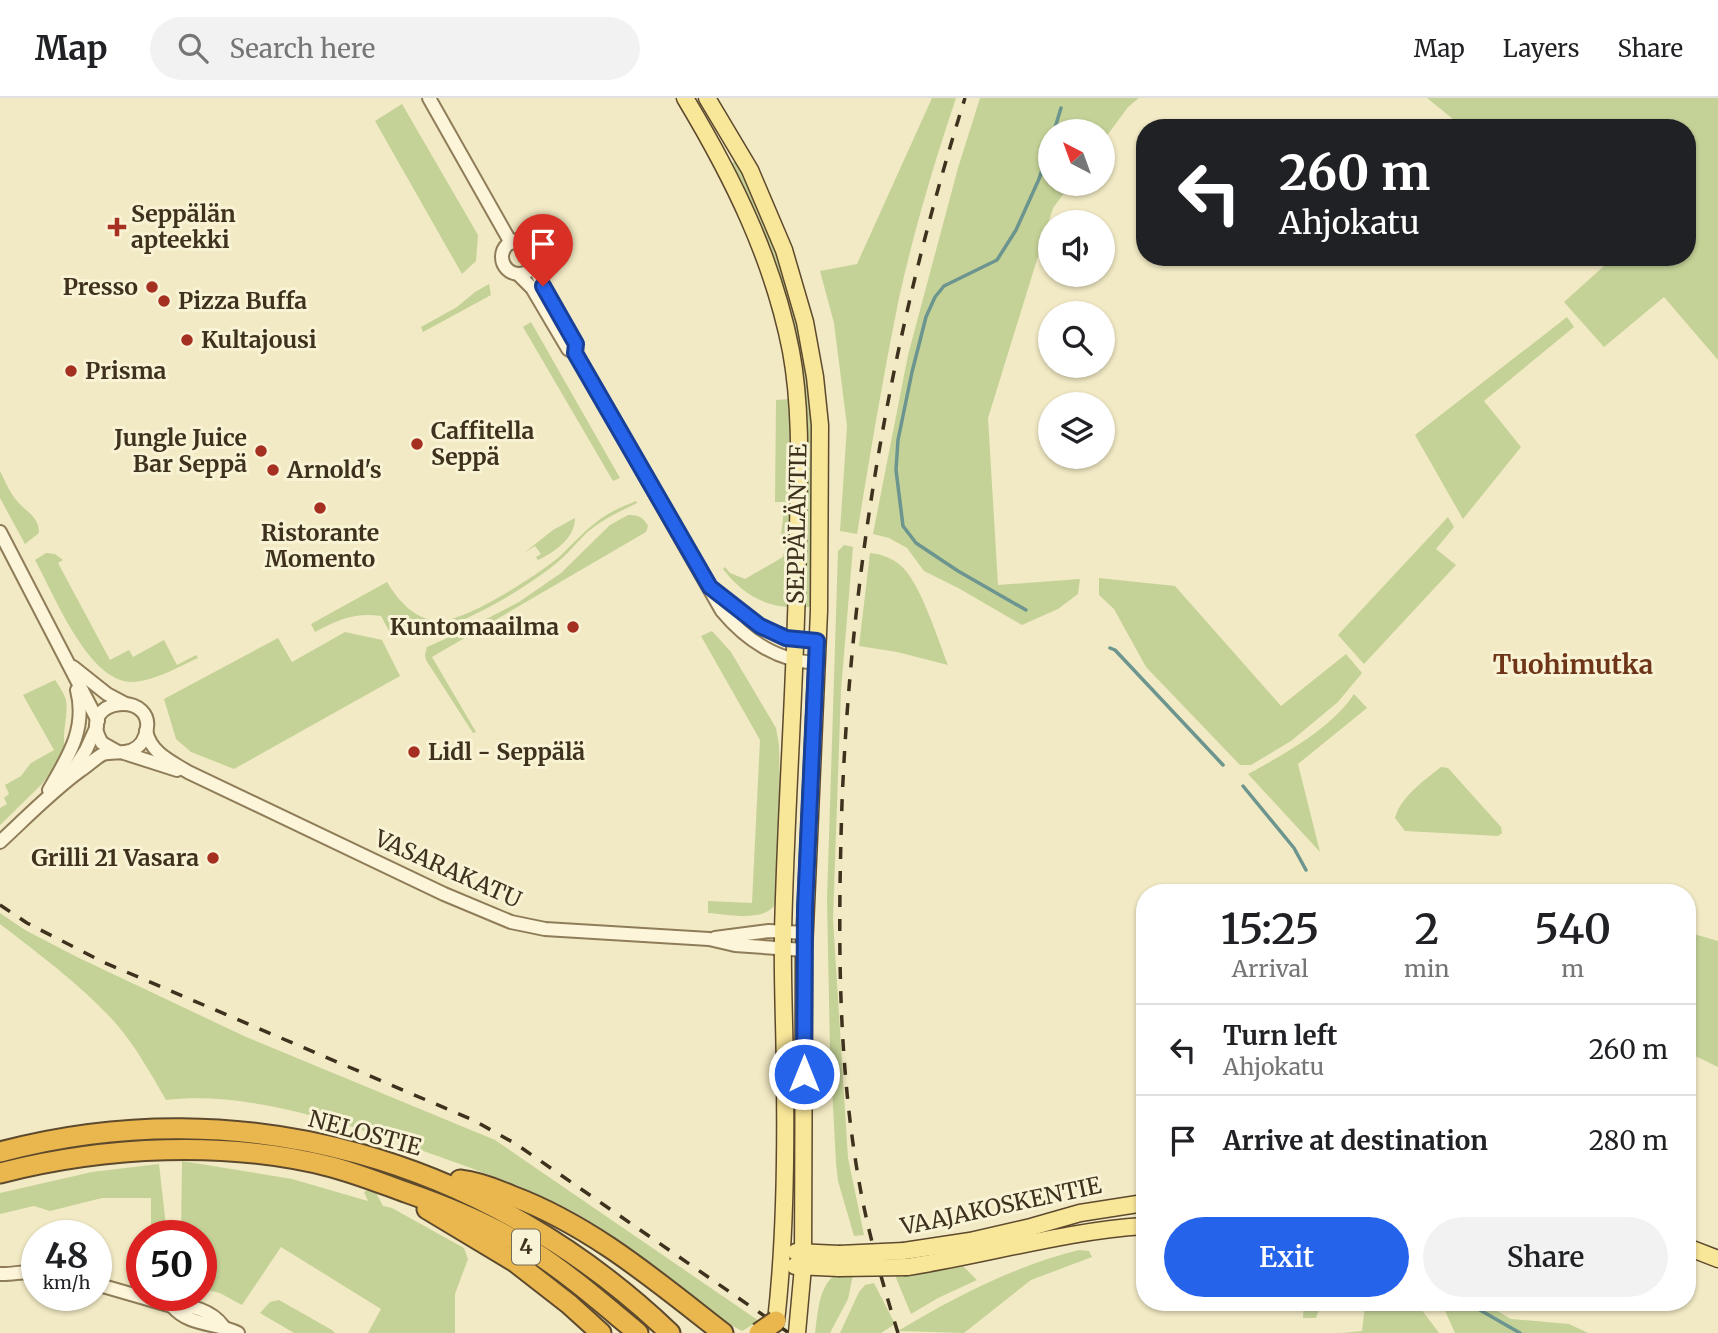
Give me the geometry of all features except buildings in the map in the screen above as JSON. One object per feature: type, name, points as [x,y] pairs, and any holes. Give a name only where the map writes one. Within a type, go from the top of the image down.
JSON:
[{"type":"highway","name":"NELOSTIE","points":[[0,1152],[93,1134],[167,1127],[237,1132],[338,1146],[435,1178],[475,1196],[553,1239],[670,1333]]},
{"type":"highway","name":"NELOSTIE","points":[[0,1173],[98,1155],[175,1149],[293,1159],[370,1178],[472,1218],[534,1251],[638,1333]]},
{"type":"highway","points":[[435,1178],[465,1180],[508,1194],[551,1213],[626,1258],[723,1333]]},
{"type":"highway","points":[[397,1189],[515,1262],[601,1333]]},
{"type":"highway","points":[[759,1333],[775,1327]]},
{"type":"main road","name":"SEPPÄLÄNTIE","points":[[685,98],[753,225],[777,295],[791,351],[799,420],[797,640],[783,941],[785,1086],[782,1258],[775,1327]]},
{"type":"main road","name":"SEPPÄLÄNTIE","points":[[707,98],[745,162],[784,250],[805,322],[820,425],[820,566],[804,950],[804,1260],[797,1333]]},
{"type":"main road","name":"VAAJAKOSKENTIE","points":[[906,1259],[1080,1213],[1136,1204]]},
{"type":"main road","name":"VAAJAKOSKENTIE","points":[[782,1258],[839,1261],[981,1255],[1057,1237],[1136,1227]]},
{"type":"main road","points":[[1696,1250],[1718,1259]]},
{"type":"street","points":[[429,98],[511,243]]},
{"type":"street","points":[[518,274],[528,272],[534,265],[536,253],[530,244],[521,241],[511,243],[503,254],[504,264],[532,288],[568,349],[575,353],[722,611],[743,633],[776,655],[796,662],[816,663]]},
{"type":"street","points":[[534,265],[576,344],[575,353]]},
{"type":"street","points":[[0,532],[71,666],[97,723],[102,743],[121,752]]},
{"type":"street","points":[[710,587],[760,626],[797,640],[817,641]]},
{"type":"street","points":[[0,842],[66,780],[101,755],[139,746],[146,731],[143,715],[134,706],[107,694],[71,666]]},
{"type":"street","points":[[40,805],[77,738],[81,719],[80,702],[71,666]]},
{"type":"street","points":[[66,780],[86,750],[97,723],[108,707],[124,703]]},
{"type":"street","name":"VASARAKATU","points":[[146,731],[155,750],[188,772],[444,894],[511,922],[545,929],[709,939],[734,934],[783,941],[804,950]]},
{"type":"street","name":"VASARAKATU","points":[[121,752],[167,768],[188,772]]},
{"type":"street","name":"VASARAKATU","points":[[783,941],[805,933]]},
{"type":"street","points":[[112,1289],[172,1306],[180,1315],[193,1321],[210,1326],[223,1326],[238,1333]]},
{"type":"green space","points":[[932,98],[956,98],[925,197],[899,298],[857,534],[840,531],[847,426],[834,323],[820,271],[857,264]]},
{"type":"green space","points":[[980,98],[1139,98],[1128,107],[1115,125],[1115,119],[1038,119],[1038,196],[1062,196],[1052,210],[1038,210],[1038,256],[988,418],[998,585],[1080,579],[1078,594],[1058,609],[1022,625],[924,571],[907,548],[889,538],[873,534],[908,355],[958,168]]},
{"type":"green space","points":[[1427,98],[1718,98],[1718,360],[1664,297],[1604,347],[1564,302],[1604,266],[1696,266],[1696,119],[1453,119]]},
{"type":"green space","points":[[402,104],[478,235],[476,261],[462,274],[375,121]]},
{"type":"green space","points":[[738,160],[771,234],[799,328],[805,361],[813,423],[810,607],[804,607],[782,287],[757,215],[732,163]]},
{"type":"green space","points":[[489,284],[491,295],[423,332],[421,327],[457,307]]},
{"type":"green space","points":[[1567,317],[1574,327],[1484,401],[1521,447],[1463,519],[1415,435]]},
{"type":"green space","points":[[531,322],[620,478],[613,481],[523,327]]},
{"type":"green space","points":[[790,399],[795,500],[787,607],[759,600],[736,584],[723,569],[725,567],[730,573],[745,579],[783,557],[786,543],[781,535],[785,502],[775,502],[776,400]]},
{"type":"green space","points":[[0,471],[14,498],[37,523],[39,533],[25,544],[0,498]]},
{"type":"green space","points":[[636,501],[637,503],[590,530],[559,561],[530,582],[478,613],[442,628],[421,634],[403,634],[389,631],[381,616],[372,615],[347,618],[315,632],[311,624],[387,582],[401,601],[420,616],[436,621],[463,615],[535,575],[599,520]]},
{"type":"green space","points":[[628,515],[642,519],[648,526],[646,532],[432,657],[476,732],[473,733],[426,660],[427,647],[519,602],[561,573],[610,525]]},
{"type":"green space","points":[[1448,517],[1454,527],[1436,549],[1456,565],[1364,664],[1338,635]]},
{"type":"green space","points":[[575,518],[568,538],[551,553],[538,560],[536,557],[541,554],[535,546],[524,553],[553,530]]},
{"type":"green space","points":[[844,545],[853,547],[841,690],[833,919],[848,1158],[864,1235],[854,1236],[838,1181],[836,1163],[830,1050],[827,900],[838,551]]},
{"type":"green space","points":[[46,553],[55,554],[63,560],[58,563],[110,660],[129,650],[133,657],[164,640],[177,665],[196,655],[198,658],[166,673],[132,682],[116,678],[101,668],[74,634],[35,560]]},
{"type":"green space","points":[[870,553],[890,558],[900,565],[915,584],[948,665],[859,646]]},
{"type":"green space","points":[[1099,578],[1175,586],[1281,706],[1346,654],[1362,673],[1338,702],[1291,741],[1251,765],[1240,765],[1146,667],[1114,609],[1099,595]]},
{"type":"green space","points":[[712,631],[731,652],[776,728],[779,745],[777,901],[765,913],[756,915],[708,913],[708,901],[752,903],[760,740],[701,636]]},
{"type":"green space","points":[[345,632],[382,640],[400,676],[234,769],[191,752],[176,739],[164,699],[278,638],[292,662]]},
{"type":"green space","points":[[55,680],[66,700],[66,752],[41,785],[0,825],[0,808],[7,804],[4,798],[9,794],[5,785],[21,776],[31,763],[54,750],[23,695]]},
{"type":"green space","points":[[1354,694],[1367,708],[1298,764],[1320,852],[1248,774],[1320,729]]},
{"type":"green space","points":[[1441,767],[1448,768],[1501,827],[1502,833],[1498,836],[1405,831],[1395,818],[1398,810],[1414,790]]},
{"type":"green space","points":[[0,913],[25,930],[77,957],[244,1036],[495,1140],[759,1321],[742,1331],[696,1303],[576,1213],[493,1176],[353,1127],[277,1107],[202,1098],[166,1100],[120,1028],[72,981],[0,924]]},
{"type":"green space","points":[[1696,935],[1718,941],[1718,1067],[1696,1056]]},
{"type":"green space","points":[[182,1161],[292,1179],[368,1201],[364,1192],[373,1187],[383,1206],[392,1208],[464,1248],[468,1259],[455,1294],[455,1333],[368,1333],[381,1309],[281,1247],[242,1305],[217,1292],[217,1220],[181,1220]]},
{"type":"green space","points":[[159,1164],[165,1220],[151,1220],[151,1198],[102,1198],[50,1211],[34,1206],[0,1214],[0,1193],[92,1172]]},
{"type":"green space","points":[[1079,1250],[1089,1251],[1092,1257],[1031,1280],[964,1333],[898,1331],[986,1284],[1032,1264]]},
{"type":"green space","points":[[962,1265],[977,1280],[911,1314],[894,1273]]},
{"type":"green space","points":[[853,1275],[848,1299],[830,1333],[815,1333],[824,1288],[833,1276]]},
{"type":"green space","points":[[874,1283],[895,1324],[881,1333],[840,1333],[859,1292],[865,1285]]},
{"type":"green space","points":[[279,1300],[335,1333],[294,1333],[260,1313],[270,1302]]},
{"type":"green space","points":[[1303,1311],[1318,1311],[1316,1318],[1303,1318]]},
{"type":"green space","points":[[1364,1311],[1423,1311],[1439,1333],[1341,1333],[1362,1331]]},
{"type":"green space","points":[[1445,1311],[1497,1311],[1511,1319],[1569,1324],[1588,1333],[1455,1333]]},
{"type":"waterway","points":[[1058,119],[1061,108]]},
{"type":"waterway","points":[[1026,610],[916,543],[903,526],[896,470],[898,440],[912,372],[926,317],[935,297],[944,286],[997,260],[1016,230],[1038,181]]},
{"type":"waterway","points":[[1110,648],[1115,650],[1223,765]]},
{"type":"waterway","points":[[1243,786],[1294,848],[1306,870]]},
{"type":"waterway","points":[[1482,1311],[1520,1333]]},
{"type":"railway","points":[[898,1333],[877,1260],[852,1140],[841,996],[842,803],[855,623],[880,446],[916,272],[965,98]]},
{"type":"railway","points":[[0,905],[27,923],[103,962],[473,1120],[516,1144],[789,1333]]},
{"type":"place","name":"Seppälän apteekki","points":[[117,227]]},
{"type":"place","name":"Presso","points":[[152,287]]},
{"type":"place","name":"Pizza Buffa","points":[[164,301]]},
{"type":"place","name":"Kultajousi","points":[[187,340]]},
{"type":"place","name":"Prisma","points":[[71,371]]},
{"type":"place","name":"Caffitella Seppä","points":[[417,444]]},
{"type":"place","name":"Jungle Juice Bar Seppä","points":[[261,451]]},
{"type":"place","name":"Arnold's","points":[[273,470]]},
{"type":"place","name":"Ristorante Momento","points":[[320,508]]},
{"type":"place","name":"Kuntomaailma","points":[[573,627]]},
{"type":"place","name":"Lidl - Seppälä","points":[[414,752]]},
{"type":"place","name":"Grilli 21 Vasara","points":[[213,858]]},
{"type":"district","name":"Tuohimutka","points":[[1573,665]]},
{"type":"route","points":[[543,286],[576,344],[575,353],[710,587],[760,626],[786,638],[817,641],[805,909],[804,1074]]}]
